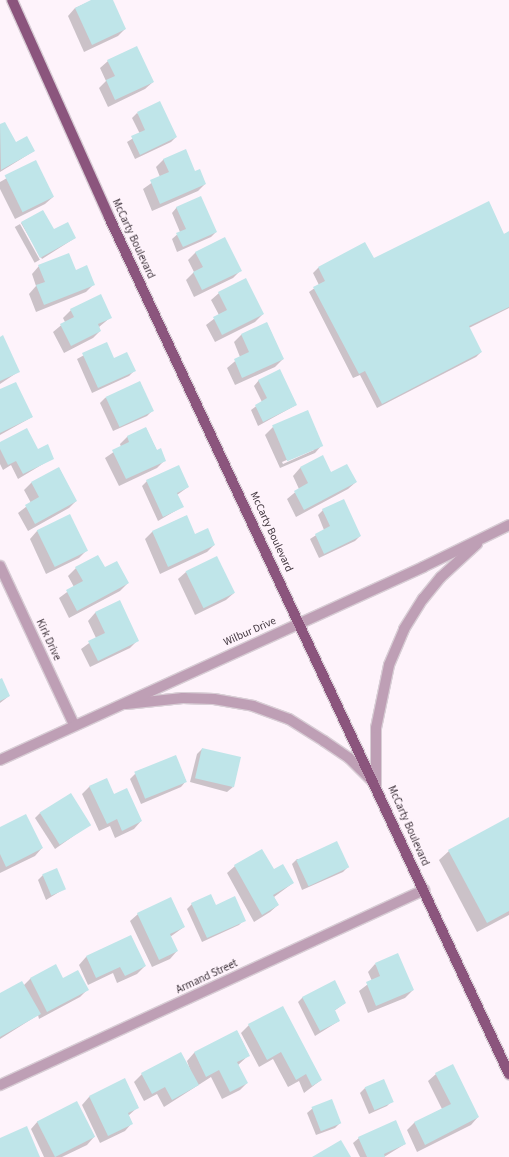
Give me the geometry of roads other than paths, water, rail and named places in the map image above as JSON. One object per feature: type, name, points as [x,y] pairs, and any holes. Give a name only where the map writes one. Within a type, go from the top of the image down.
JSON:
[{"type":"main road","name":"McCarty Boulevard","points":[[12,0],[109,217],[376,785],[509,1074]]},
{"type":"street","name":"Wilbur Drive","points":[[0,760],[423,567],[509,525]]},
{"type":"street","points":[[376,785],[376,728],[388,665],[404,629],[441,577],[486,535]]},
{"type":"street","name":"Kirk Drive","points":[[0,566],[74,725]]},
{"type":"street","points":[[118,705],[183,698],[214,699],[253,706],[289,719],[324,741],[349,758],[376,785]]},
{"type":"street","name":"Armand Street","points":[[0,1085],[424,890]]}]
